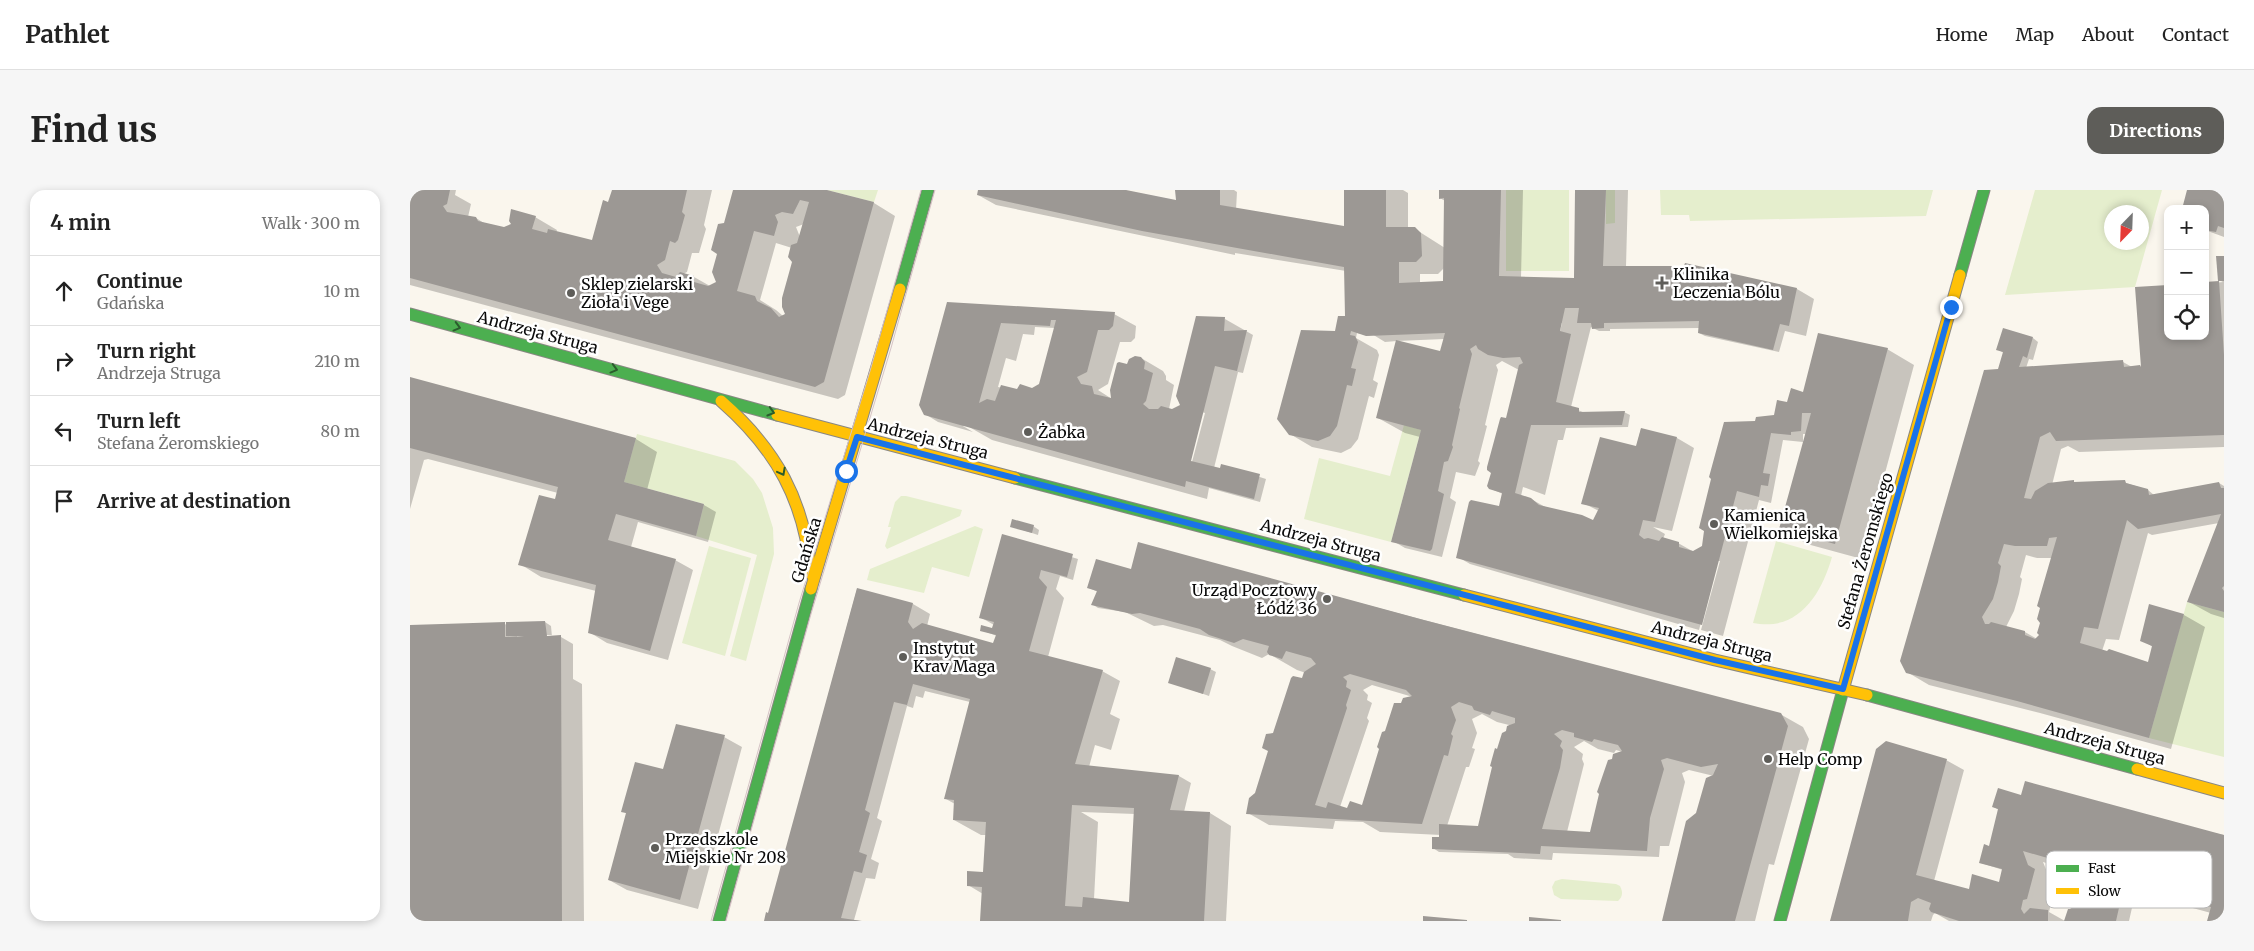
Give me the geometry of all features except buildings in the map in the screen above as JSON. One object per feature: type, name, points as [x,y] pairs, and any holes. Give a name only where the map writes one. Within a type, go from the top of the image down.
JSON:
[{"type":"street","name":"Gdańska","points":[[719,921],[812,587],[928,190]]},
{"type":"street","name":"Stefana Żeromskiego","points":[[1780,921],[1843,689],[1984,190]]},
{"type":"street","name":"Andrzeja Struga","points":[[410,314],[857,437],[1715,660],[1843,689],[2224,793]]},
{"type":"street","points":[[716,397],[734,411],[756,434],[775,459],[788,485],[808,546],[812,587]]},
{"type":"green space","points":[[827,190],[878,190],[874,202]]},
{"type":"green space","points":[[1506,190],[1569,190],[1569,271],[1506,271]]},
{"type":"green space","points":[[1606,190],[1615,190],[1615,223],[1606,224]]},
{"type":"green space","points":[[1660,190],[1933,190],[1926,216],[1690,221],[1689,215],[1661,215]]},
{"type":"green space","points":[[2035,190],[2162,190],[2149,237],[2149,205],[2104,205],[2104,250],[2145,250],[2135,287],[2005,295]]},
{"type":"green space","points":[[1404,425],[1421,430],[1391,542],[1304,519],[1319,458],[1390,476]]},
{"type":"green space","points":[[637,434],[735,461],[753,479],[762,493],[773,528],[774,554],[746,661],[730,656],[757,555],[696,536],[704,504],[624,482]]},
{"type":"green space","points":[[901,496],[962,510],[960,516],[887,549],[885,546],[891,527],[888,527],[895,502]]},
{"type":"green space","points":[[975,526],[983,529],[969,577],[932,567],[924,593],[867,580],[870,569]]},
{"type":"green space","points":[[1776,541],[1832,557],[1821,585],[1805,608],[1783,622],[1769,624],[1753,623]]},
{"type":"green space","points":[[709,546],[751,558],[725,656],[682,643]]},
{"type":"green space","points":[[2187,602],[2224,612],[2224,757],[2149,738]]},
{"type":"green space","points":[[1562,879],[1616,884],[1620,886],[1622,896],[1618,901],[1561,899],[1554,895],[1552,887],[1555,881]]},
{"type":"tram line","points":[[711,921],[799,603],[870,371],[921,190]]},
{"type":"tram line","points":[[726,921],[811,614],[891,348],[935,190]]},
{"type":"traffic: fast","points":[[900,289],[928,190]]},
{"type":"traffic: fast","points":[[1960,275],[1984,190]]},
{"type":"traffic: fast","points":[[410,314],[777,415]]},
{"type":"traffic: fast","points":[[1015,478],[1464,595]]},
{"type":"traffic: fast","points":[[719,921],[811,589]]},
{"type":"traffic: fast","points":[[1780,921],[1843,690]]},
{"type":"traffic: fast","points":[[1867,695],[2137,769]]},
{"type":"traffic: slow","points":[[1843,690],[1960,275]]},
{"type":"traffic: slow","points":[[811,589],[900,289]]},
{"type":"traffic: slow","points":[[721,401],[757,438],[784,478],[802,523],[808,548],[811,574]]},
{"type":"traffic: slow","points":[[777,415],[1015,478]]},
{"type":"traffic: slow","points":[[1464,595],[1715,660],[1867,695]]},
{"type":"traffic: slow","points":[[2137,769],[2224,793]]},
{"type":"place","name":"Klinika Leczenia Bólu","points":[[1662,283]]},
{"type":"place","name":"Sklep zielarski Zioła i Vege","points":[[571,293]]},
{"type":"place","name":"Żabka","points":[[1028,432]]},
{"type":"place","name":"Kamienica Wielkomiejska","points":[[1714,524]]},
{"type":"place","name":"Urząd Pocztowy Łódź 36","points":[[1327,599]]},
{"type":"place","name":"Instytut Krav Maga","points":[[903,657]]},
{"type":"place","name":"Help Comp","points":[[1768,759]]},
{"type":"place","name":"Przedszkole Miejskie Nr 208","points":[[655,848]]},
{"type":"route","points":[[846,471],[857,437],[1715,660],[1843,689],[1951,307]]}]
